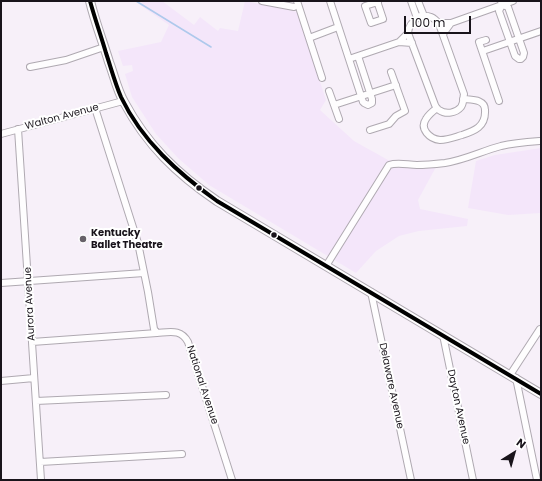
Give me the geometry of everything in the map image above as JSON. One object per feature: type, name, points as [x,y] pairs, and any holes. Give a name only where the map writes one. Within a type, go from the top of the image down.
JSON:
[{"type":"main road","points":[[90,1],[123,101],[139,127],[169,163],[217,201],[541,394]]},
{"type":"street","points":[[262,1],[295,4],[309,38],[322,78]]},
{"type":"street","points":[[330,1],[361,96],[364,104],[368,105],[372,101],[358,56]]},
{"type":"street","points":[[411,1],[417,18]]},
{"type":"street","points":[[418,1],[424,16]]},
{"type":"street","points":[[440,28],[501,3],[513,1]]},
{"type":"street","points":[[501,3],[508,8],[524,53],[521,59],[518,59],[515,56],[499,11],[501,3]]},
{"type":"street","points":[[424,16],[434,18],[440,28],[462,87],[464,94],[461,107],[456,111],[444,113],[435,105],[410,38],[410,26],[412,22],[417,18],[424,16]]},
{"type":"street","points":[[440,28],[451,23]]},
{"type":"street","points":[[309,38],[338,27]]},
{"type":"street","points":[[483,51],[541,31]]},
{"type":"street","points":[[349,59],[410,38]]},
{"type":"street","points":[[398,42],[410,38]]},
{"type":"street","points":[[486,40],[479,42],[499,101]]},
{"type":"street","points":[[30,67],[66,60],[104,47]]},
{"type":"street","points":[[370,130],[389,124],[396,116],[405,111],[391,72]]},
{"type":"street","points":[[334,105],[396,85]]},
{"type":"street","points":[[329,91],[339,119]]},
{"type":"street","points":[[437,108],[428,116],[424,125],[428,134],[432,138],[439,140],[449,139],[475,130],[480,127],[485,114],[485,108],[478,100],[463,99]]},
{"type":"street","name":"Walton Avenue","points":[[1,134],[18,128],[123,101]]},
{"type":"street","points":[[95,108],[134,228],[140,250],[153,327],[157,333]]},
{"type":"street","name":"Aurora Avenue","points":[[18,128],[42,480]]},
{"type":"street","points":[[326,266],[390,165],[444,163],[470,157],[502,146],[541,141]]},
{"type":"street","points":[[1,283],[144,273]]},
{"type":"street","name":"Delaware Avenue","points":[[371,292],[410,480]]},
{"type":"street","points":[[536,480],[513,377],[540,329]]},
{"type":"street","name":"National Avenue","points":[[157,333],[173,332],[180,333],[186,337],[232,480]]},
{"type":"street","points":[[32,342],[157,333]]},
{"type":"street","name":"Dayton Avenue","points":[[443,335],[473,480]]},
{"type":"street","points":[[1,381],[34,378]]},
{"type":"street","points":[[36,402],[166,395]]},
{"type":"street","points":[[40,462],[182,454]]},
{"type":"shaded area","points":[[143,1],[162,1],[194,25],[200,17],[218,31],[220,28],[238,31],[245,1],[297,12],[326,100],[320,110],[354,141],[388,160],[436,167],[418,200],[420,209],[468,219],[467,226],[419,231],[399,236],[376,251],[356,273],[209,185],[178,158],[156,134],[132,97],[125,74],[133,71],[132,65],[123,66],[118,51],[161,42],[169,25],[140,5]]},
{"type":"shaded area","points":[[541,148],[541,213],[508,215],[468,208],[476,161],[495,155]]},
{"type":"waterway","points":[[136,1],[211,47]]},
{"type":"transit line","points":[[90,1],[121,97],[139,128],[150,142],[188,179],[217,201],[541,394]]},
{"type":"place","name":"Kentucky Ballet Theatre","points":[[83,239]]}]
